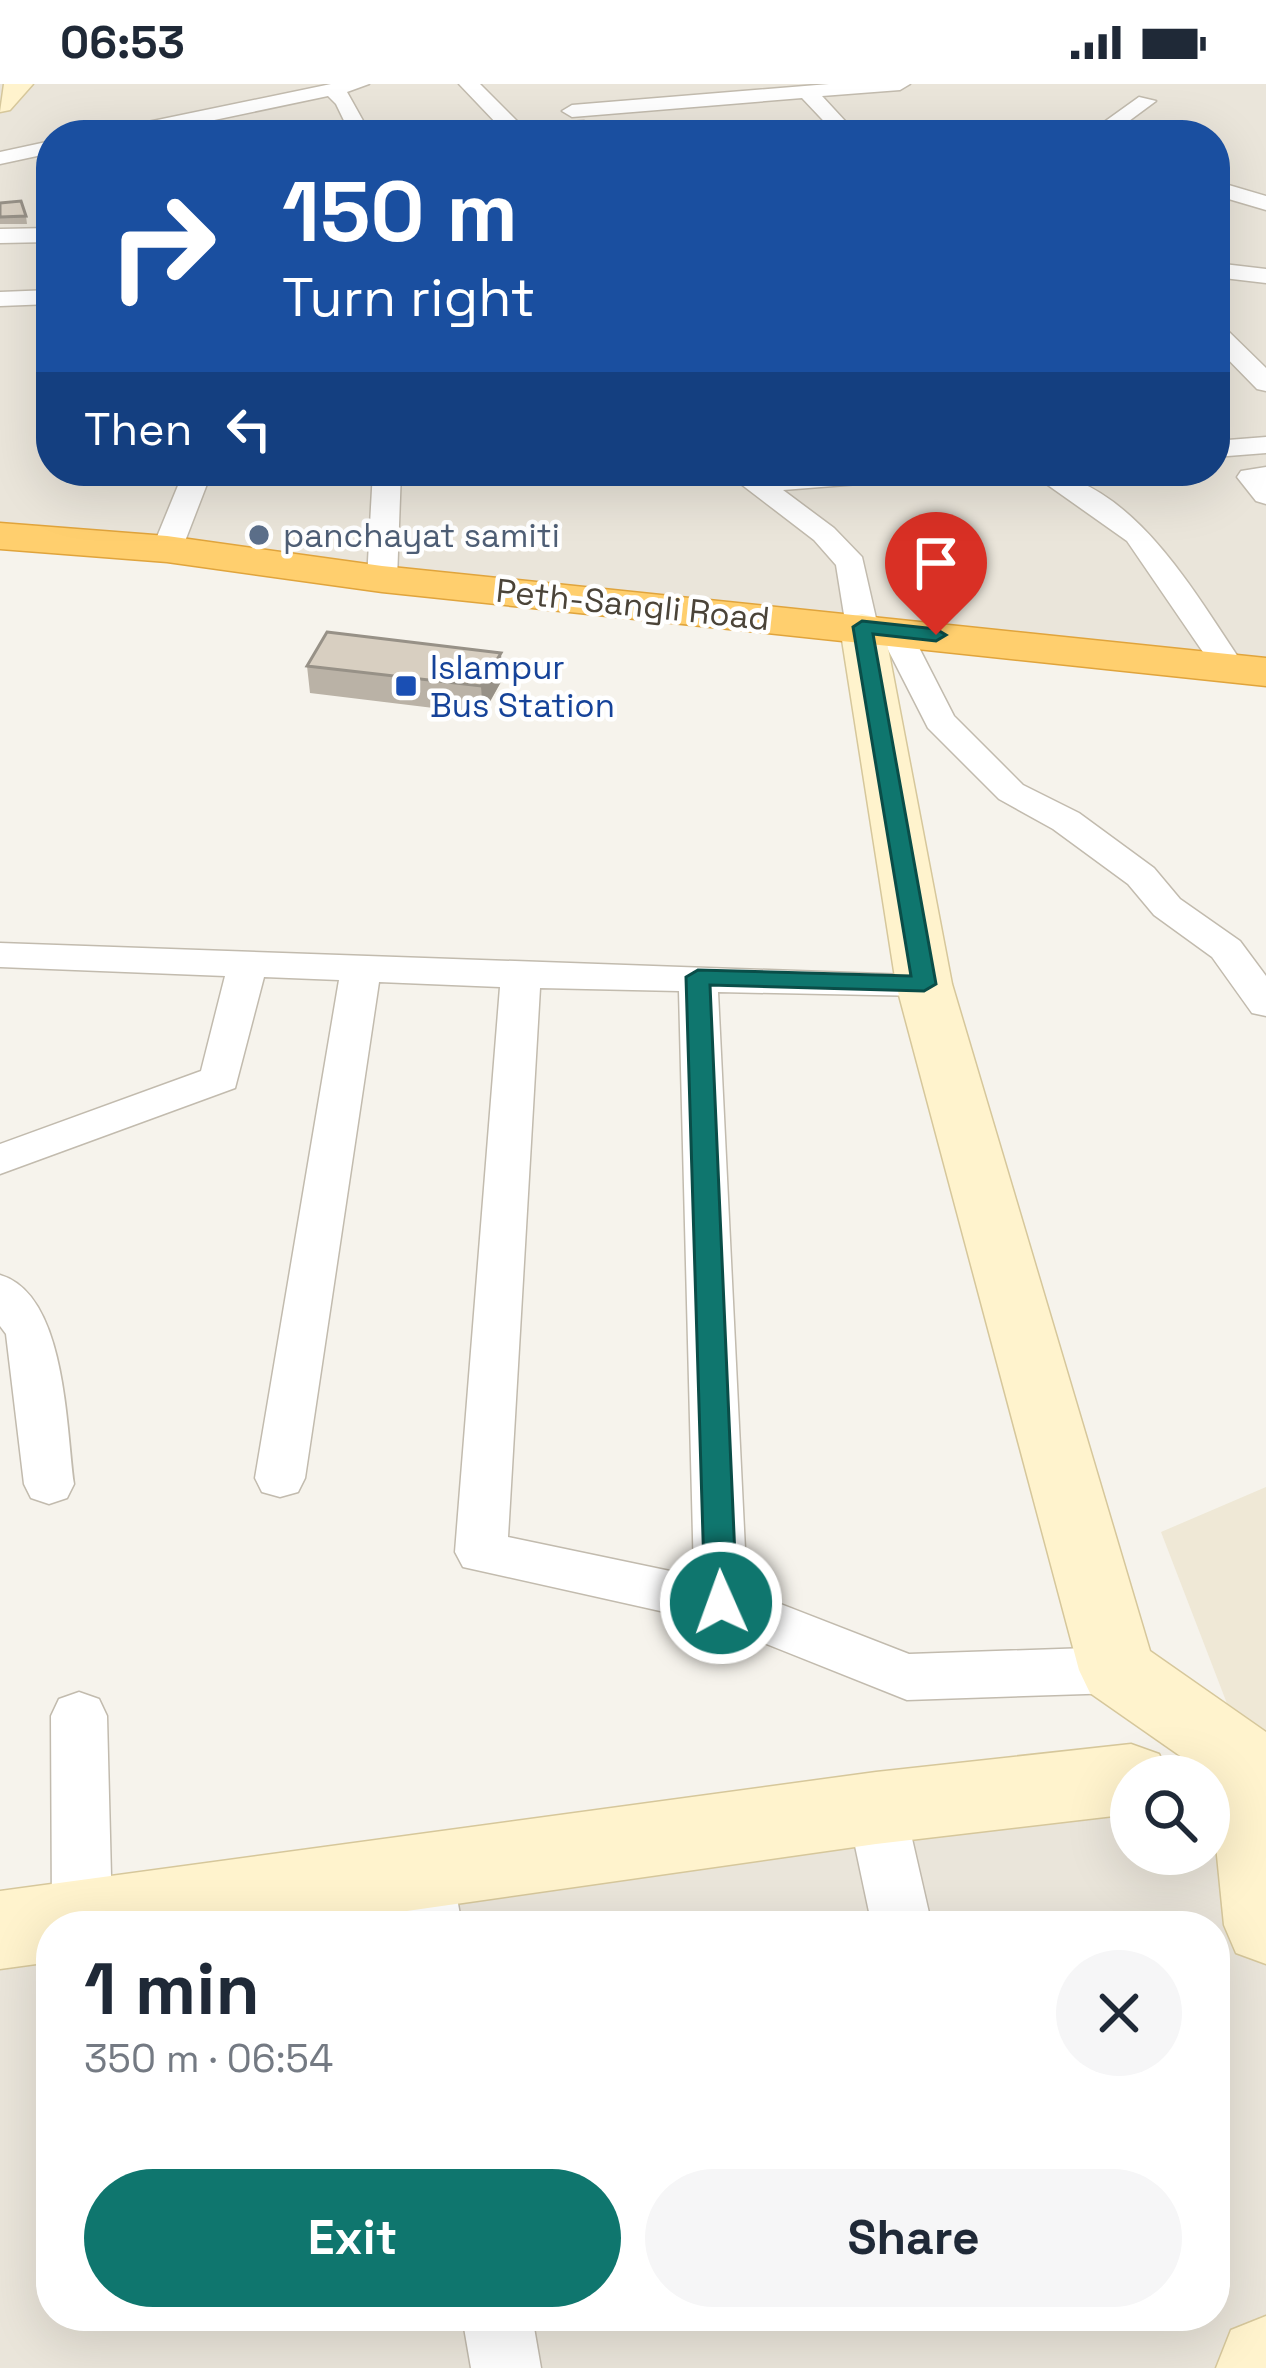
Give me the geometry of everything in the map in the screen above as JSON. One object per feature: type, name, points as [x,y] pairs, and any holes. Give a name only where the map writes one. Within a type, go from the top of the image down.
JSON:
[{"type":"highway","name":"Peth-Sangli Road","points":[[0,536],[167,548],[382,579],[1248,669]]},
{"type":"street","points":[[0,104],[19,84]]},
{"type":"street","points":[[219,120],[359,84]]},
{"type":"street","points":[[469,84],[504,120]]},
{"type":"street","points":[[578,120],[565,104],[900,84]]},
{"type":"street","points":[[332,90],[345,101],[354,120]]},
{"type":"street","points":[[807,92],[834,120]]},
{"type":"street","points":[[1122,120],[1146,101]]},
{"type":"street","points":[[0,158],[36,150]]},
{"type":"street","points":[[1230,192],[1266,203]]},
{"type":"street","points":[[0,236],[36,235]]},
{"type":"street","points":[[1230,272],[1266,276]]},
{"type":"street","points":[[0,299],[36,298]]},
{"type":"street","points":[[1230,347],[1266,382]]},
{"type":"street","points":[[1230,449],[1263,448]]},
{"type":"street","points":[[1266,475],[1251,477],[1266,495]]},
{"type":"street","points":[[167,548],[192,486]]},
{"type":"street","points":[[382,579],[386,486]]},
{"type":"street","points":[[757,486],[824,534],[851,562],[878,628],[940,721],[1010,792],[1066,821],[1141,876],[1167,907],[1226,949],[1266,1004]]},
{"type":"street","points":[[1064,486],[1138,535],[1248,669]]},
{"type":"street","points":[[878,628],[924,984],[1117,1670]]},
{"type":"street","points":[[0,956],[521,976],[924,984]]},
{"type":"street","points":[[0,1160],[220,1079],[247,965]]},
{"type":"street","points":[[280,1478],[361,968]]},
{"type":"street","points":[[521,976],[481,1552],[721,1603],[907,1677],[1117,1670],[1258,1765],[1266,1925]]},
{"type":"street","points":[[698,977],[721,1603]]},
{"type":"street","points":[[0,1291],[29,1331],[49,1484]]},
{"type":"street","points":[[79,1716],[82,1911]]},
{"type":"street","points":[[178,1911],[427,1898],[876,1808],[1110,1781]]},
{"type":"street","points":[[876,1808],[899,1911]]},
{"type":"street","points":[[0,1930],[36,1924]]},
{"type":"street","points":[[500,2331],[506,2368]]},
{"type":"shaded area","points":[[0,84],[1266,84],[1266,672],[0,541]]},
{"type":"shaded area","points":[[1266,1487],[1266,1762],[1251,1766],[1161,1532]]},
{"type":"shaded area","points":[[1266,1764],[1266,2368],[0,2368],[0,1951],[36,1946],[36,2331],[1230,2331],[1230,1911],[272,1911],[1110,1787],[1110,1875],[1230,1875],[1230,1769]]},
{"type":"building","points":[[21,201],[26,216],[0,217],[0,203]]},
{"type":"building","points":[[327,632],[501,653],[481,686],[307,666]]},
{"type":"place","name":"panchayat samiti","points":[[259,535]]},
{"type":"place","name":"Islampur Bus Station","points":[[406,686]]},
{"type":"route","points":[[721,1603],[698,977],[924,984],[862,627],[936,635]]}]
